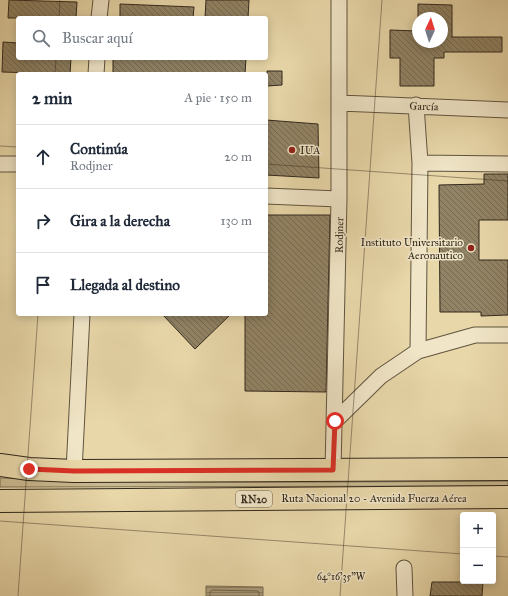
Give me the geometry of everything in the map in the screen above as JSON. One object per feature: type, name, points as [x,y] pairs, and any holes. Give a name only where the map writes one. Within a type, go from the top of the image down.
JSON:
[{"type":"main road","points":[[0,465],[29,469],[74,471],[508,469]]},
{"type":"main road","name":"Ruta Nacional 20 - Avenida Fuerza Aérea","points":[[0,502],[508,497]]},
{"type":"street","points":[[99,16],[100,0]]},
{"type":"street","name":"Rodjner","points":[[333,470],[339,199],[339,0]]},
{"type":"street","points":[[96,72],[97,60]]},
{"type":"street","name":"García","points":[[340,103],[508,110]]},
{"type":"street","points":[[416,105],[420,163],[418,351]]},
{"type":"street","points":[[420,163],[508,164]]},
{"type":"street","points":[[0,164],[16,164]]},
{"type":"street","points":[[268,196],[339,199]]},
{"type":"street","points":[[74,471],[82,316]]},
{"type":"street","points":[[335,421],[381,376],[418,351],[475,335],[508,336]]},
{"type":"street","points":[[404,568],[405,596]]},
{"type":"shaded area","points":[[0,478],[190,482],[508,481],[508,486],[0,487]]},
{"type":"water","points":[[206,586],[263,587],[263,596],[206,596]]},
{"type":"building","points":[[9,0],[77,2],[76,16],[16,16],[16,18],[8,18]]},
{"type":"building","points":[[206,0],[249,0],[248,16],[205,16]]},
{"type":"building","points":[[120,4],[194,7],[193,16],[120,16]]},
{"type":"building","points":[[418,4],[452,5],[452,37],[502,37],[502,52],[444,52],[444,58],[434,58],[434,86],[400,86],[400,58],[390,58],[390,30],[412,31],[412,48],[448,48],[448,12],[418,12]]},
{"type":"building","points":[[3,42],[16,43],[16,60],[71,60],[70,72],[2,72]]},
{"type":"building","points":[[113,60],[246,60],[245,72],[113,72]]},
{"type":"building","points":[[282,71],[282,85],[268,86],[267,72]]},
{"type":"building","name":"IUA","points":[[268,120],[318,124],[319,178],[268,175]]},
{"type":"building","name":"Instituto Universitario Aeronautico","points":[[484,174],[508,174],[508,220],[479,220],[479,260],[508,260],[508,315],[481,316],[481,312],[440,312],[439,185],[484,184]]},
{"type":"building","points":[[268,215],[330,215],[326,392],[245,391],[245,316],[268,316]]},
{"type":"building","points":[[164,316],[229,316],[195,349]]},
{"type":"building","points":[[432,582],[483,584],[482,596],[430,596]]},
{"type":"place","name":"IUA","points":[[292,150]]},
{"type":"place","name":"Instituto Universitario Aeronautico","points":[[471,248]]},
{"type":"route","points":[[29,469],[74,471],[333,470],[335,421]]}]
